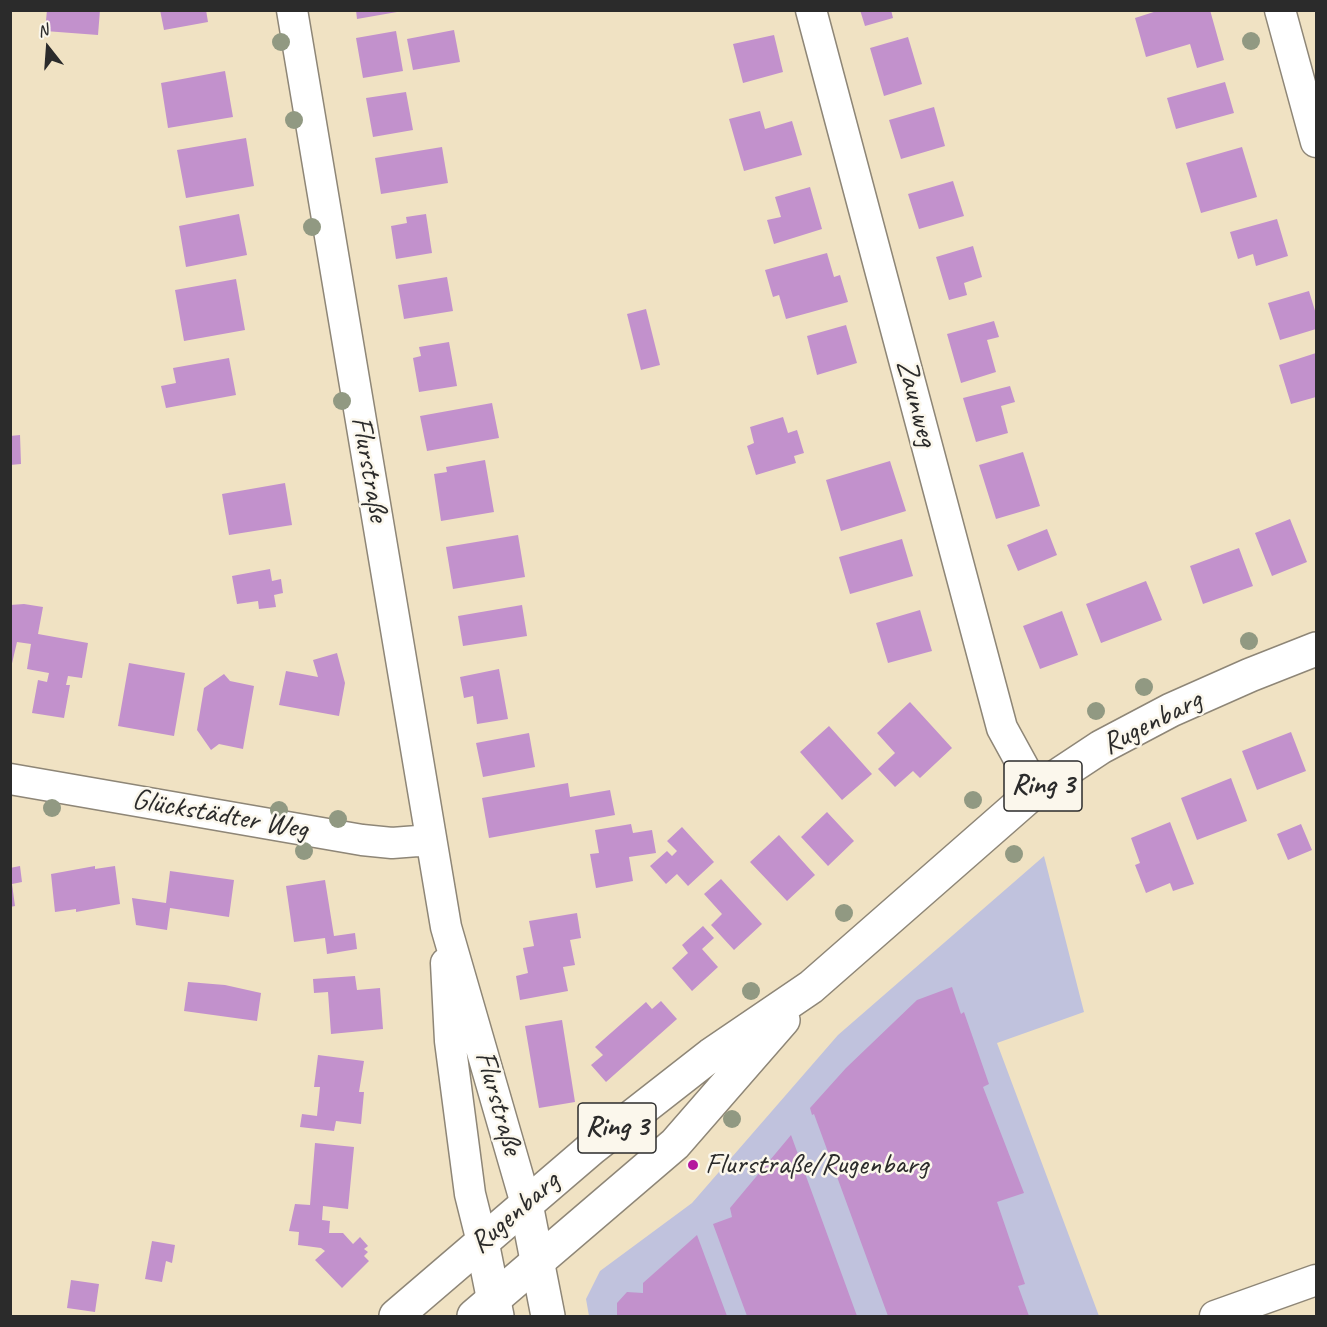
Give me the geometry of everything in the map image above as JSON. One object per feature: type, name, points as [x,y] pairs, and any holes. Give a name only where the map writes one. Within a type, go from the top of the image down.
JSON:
[{"type":"main road","name":"Rugenbarg","points":[[396,1317],[592,1148],[711,1055],[811,987],[1036,790],[1101,747],[1171,710],[1250,675],[1317,649]]},
{"type":"main road","name":"Rugenbarg","points":[[489,1311],[537,1263],[675,1143],[811,987]]},
{"type":"main road","name":"Flurstraße","points":[[526,1204],[548,1317]]},
{"type":"main road","name":"Flurstraße","points":[[482,1242],[489,1311]]},
{"type":"street","name":"Flurstraße","points":[[292,10],[446,927],[526,1204]]},
{"type":"street","name":"Zaunweg","points":[[811,10],[1002,728],[1036,790]]},
{"type":"street","points":[[1280,10],[1317,142]]},
{"type":"street","name":"Glückstädter Weg","points":[[10,779],[362,840],[393,843],[431,840]]},
{"type":"street","name":"Flurstraße","points":[[446,927],[445,975],[450,1041],[470,1194],[482,1242]]},
{"type":"street","points":[[1215,1317],[1317,1280]]},
{"type":"shaded area","points":[[1044,856],[1084,1012],[997,1043],[1099,1316],[589,1316],[586,1299],[600,1271],[692,1203],[838,1035]]},
{"type":"building","points":[[47,10],[100,10],[98,35],[45,31]]},
{"type":"building","points":[[160,10],[206,10],[208,22],[164,30]]},
{"type":"building","points":[[356,10],[397,10],[397,12],[357,19]]},
{"type":"building","points":[[860,10],[891,10],[893,18],[865,26]]},
{"type":"building","points":[[1160,10],[1210,10],[1224,60],[1197,68],[1190,44],[1146,57],[1135,18]]},
{"type":"building","points":[[454,30],[460,62],[413,70],[407,39]]},
{"type":"building","points":[[396,31],[403,71],[363,78],[356,38]]},
{"type":"building","points":[[774,35],[783,72],[743,83],[733,44]]},
{"type":"building","points":[[908,37],[922,84],[884,96],[870,48]]},
{"type":"building","points":[[225,71],[233,117],[168,128],[161,83]]},
{"type":"building","points":[[1225,82],[1234,113],[1176,129],[1167,98]]},
{"type":"building","points":[[406,92],[413,130],[373,137],[366,98]]},
{"type":"building","points":[[934,107],[945,146],[901,159],[889,120]]},
{"type":"building","points":[[760,111],[765,129],[792,121],[802,155],[744,171],[729,119]]},
{"type":"building","points":[[246,138],[254,186],[186,198],[177,150]]},
{"type":"building","points":[[442,147],[448,183],[381,194],[375,158]]},
{"type":"building","points":[[1242,147],[1257,197],[1201,213],[1186,163]]},
{"type":"building","points":[[953,181],[964,216],[919,229],[908,194]]},
{"type":"building","points":[[810,187],[822,229],[774,244],[767,220],[781,217],[775,197]]},
{"type":"building","points":[[239,214],[247,255],[186,267],[179,226]]},
{"type":"building","points":[[426,214],[432,253],[396,259],[391,226],[407,223],[406,217]]},
{"type":"building","points":[[1277,219],[1288,256],[1256,266],[1253,254],[1238,259],[1230,232]]},
{"type":"building","points":[[973,246],[982,277],[964,283],[967,295],[949,300],[936,257]]},
{"type":"building","points":[[827,253],[834,277],[840,275],[848,302],[786,319],[779,295],[773,297],[765,270]]},
{"type":"building","points":[[447,277],[453,311],[404,319],[398,285]]},
{"type":"building","points":[[236,279],[245,330],[184,341],[175,290]]},
{"type":"building","points":[[1309,291],[1316,314],[1316,329],[1280,340],[1268,303]]},
{"type":"building","points":[[646,309],[660,365],[641,370],[627,314]]},
{"type":"building","points":[[994,321],[999,337],[987,340],[996,372],[961,383],[947,334]]},
{"type":"building","points":[[846,325],[857,363],[817,375],[807,336]]},
{"type":"building","points":[[449,342],[457,386],[419,392],[413,358],[421,356],[419,347]]},
{"type":"building","points":[[1316,353],[1316,397],[1291,404],[1279,365]]},
{"type":"building","points":[[229,358],[236,395],[166,408],[161,386],[176,383],[173,368]]},
{"type":"building","points":[[1010,386],[1015,402],[1001,406],[1008,433],[976,442],[963,398]]},
{"type":"building","points":[[492,403],[499,438],[427,451],[420,416]]},
{"type":"building","points":[[783,417],[788,433],[797,430],[804,453],[794,456],[796,463],[756,475],[747,446],[754,443],[750,427]]},
{"type":"building","points":[[20,435],[21,464],[10,465],[10,436]]},
{"type":"building","points":[[1023,452],[1040,506],[996,519],[979,465]]},
{"type":"building","points":[[485,460],[494,512],[441,521],[434,474],[447,472],[446,467]]},
{"type":"building","points":[[890,461],[906,511],[841,531],[826,480]]},
{"type":"building","points":[[285,483],[292,525],[229,535],[222,494]]},
{"type":"building","points":[[1290,519],[1307,562],[1272,576],[1255,533]]},
{"type":"building","points":[[1047,529],[1057,555],[1018,571],[1007,545]]},
{"type":"building","points":[[518,535],[525,577],[453,589],[446,547]]},
{"type":"building","points":[[902,539],[913,576],[850,594],[839,557]]},
{"type":"building","points":[[1239,548],[1253,586],[1203,604],[1190,566]]},
{"type":"building","points":[[270,569],[272,581],[281,579],[283,593],[274,595],[276,607],[259,609],[258,601],[237,604],[232,576]]},
{"type":"building","points":[[1146,581],[1162,620],[1101,643],[1086,604]]},
{"type":"building","points":[[24,604],[43,607],[38,634],[88,643],[82,678],[68,676],[66,685],[70,685],[64,718],[32,713],[38,680],[47,682],[49,673],[27,669],[31,644],[17,642],[10,672],[10,605]]},
{"type":"building","points":[[522,605],[527,636],[463,646],[458,616]]},
{"type":"building","points":[[920,610],[932,651],[888,663],[876,623]]},
{"type":"building","points":[[1062,611],[1078,655],[1040,669],[1023,626]]},
{"type":"building","points":[[337,653],[345,683],[339,716],[279,705],[286,671],[318,677],[313,660]]},
{"type":"building","points":[[129,663],[185,673],[174,736],[118,726]]},
{"type":"building","points":[[499,669],[508,719],[477,724],[473,696],[464,698],[460,677]]},
{"type":"building","points":[[224,674],[230,681],[254,686],[243,749],[219,744],[211,750],[197,730],[204,688]]},
{"type":"building","points":[[910,702],[952,748],[920,778],[913,771],[895,787],[878,769],[895,753],[877,733]]},
{"type":"building","points":[[829,726],[872,774],[842,800],[800,752]]},
{"type":"building","points":[[1291,732],[1306,771],[1257,790],[1242,751]]},
{"type":"building","points":[[529,733],[535,767],[483,777],[476,743]]},
{"type":"building","points":[[1231,778],[1247,821],[1197,840],[1181,798]]},
{"type":"building","points":[[568,783],[570,797],[610,790],[615,815],[489,838],[482,798]]},
{"type":"building","points":[[827,812],[854,841],[828,866],[801,837]]},
{"type":"building","points":[[1170,822],[1194,884],[1173,891],[1170,883],[1146,893],[1135,865],[1140,863],[1131,838]]},
{"type":"building","points":[[631,824],[633,833],[652,830],[656,853],[629,857],[633,881],[596,888],[590,854],[599,853],[595,830]]},
{"type":"building","points":[[1301,824],[1312,850],[1288,860],[1277,834]]},
{"type":"building","points":[[682,827],[714,862],[688,886],[677,874],[666,884],[650,866],[667,851],[672,856],[677,851],[667,841]]},
{"type":"building","points":[[779,835],[815,875],[787,901],[750,862]]},
{"type":"building","points":[[20,866],[22,882],[12,884],[15,906],[10,907],[10,868]]},
{"type":"building","points":[[95,866],[95,869],[115,866],[120,904],[76,912],[76,909],[55,912],[51,874]]},
{"type":"building","points":[[170,871],[234,880],[229,917],[170,908],[167,930],[136,925],[132,898],[166,903]]},
{"type":"building","points":[[721,879],[762,924],[734,950],[711,925],[722,914],[704,894]]},
{"type":"building","points":[[325,880],[334,936],[355,933],[357,949],[327,954],[325,938],[294,942],[286,886]]},
{"type":"building","points":[[577,913],[581,938],[570,940],[575,965],[563,967],[568,991],[520,1000],[516,976],[528,973],[523,948],[534,946],[529,921]]},
{"type":"building","points":[[703,926],[714,938],[702,949],[718,967],[692,991],[672,968],[688,953],[682,945]]},
{"type":"building","points":[[355,976],[357,990],[380,988],[383,1029],[331,1034],[328,992],[314,993],[313,979]]},
{"type":"building","points":[[188,982],[225,985],[261,993],[257,1021],[184,1011]]},
{"type":"building","points":[[952,987],[961,1014],[964,1012],[989,1084],[983,1087],[1024,1193],[997,1202],[1025,1284],[1018,1286],[1029,1316],[888,1316],[810,1108],[846,1068],[917,1000]]},
{"type":"building","points":[[661,1001],[677,1019],[606,1082],[591,1065],[603,1055],[595,1047],[646,1002],[652,1009]]},
{"type":"building","points":[[562,1020],[575,1102],[539,1108],[525,1026]]},
{"type":"building","points":[[318,1055],[364,1061],[359,1092],[364,1092],[361,1124],[336,1121],[334,1131],[300,1127],[302,1114],[317,1116],[320,1087],[314,1087]]},
{"type":"building","points":[[791,1135],[857,1316],[747,1316],[713,1224],[732,1217],[730,1208]]},
{"type":"building","points":[[315,1143],[354,1147],[348,1209],[323,1206],[322,1220],[330,1221],[329,1233],[343,1233],[353,1244],[360,1237],[368,1246],[364,1249],[368,1252],[364,1256],[369,1261],[342,1288],[315,1260],[325,1251],[321,1248],[298,1245],[299,1232],[289,1231],[295,1204],[310,1205]]},
{"type":"building","points":[[697,1235],[727,1316],[617,1316],[617,1303],[627,1292],[643,1293],[643,1283]]},
{"type":"building","points":[[152,1241],[175,1245],[172,1263],[166,1261],[162,1282],[145,1279]]},
{"type":"building","points":[[71,1280],[99,1284],[95,1312],[67,1308]]},
{"type":"place","name":"Flurstraße/Rugenbarg","points":[[693,1165]]}]
